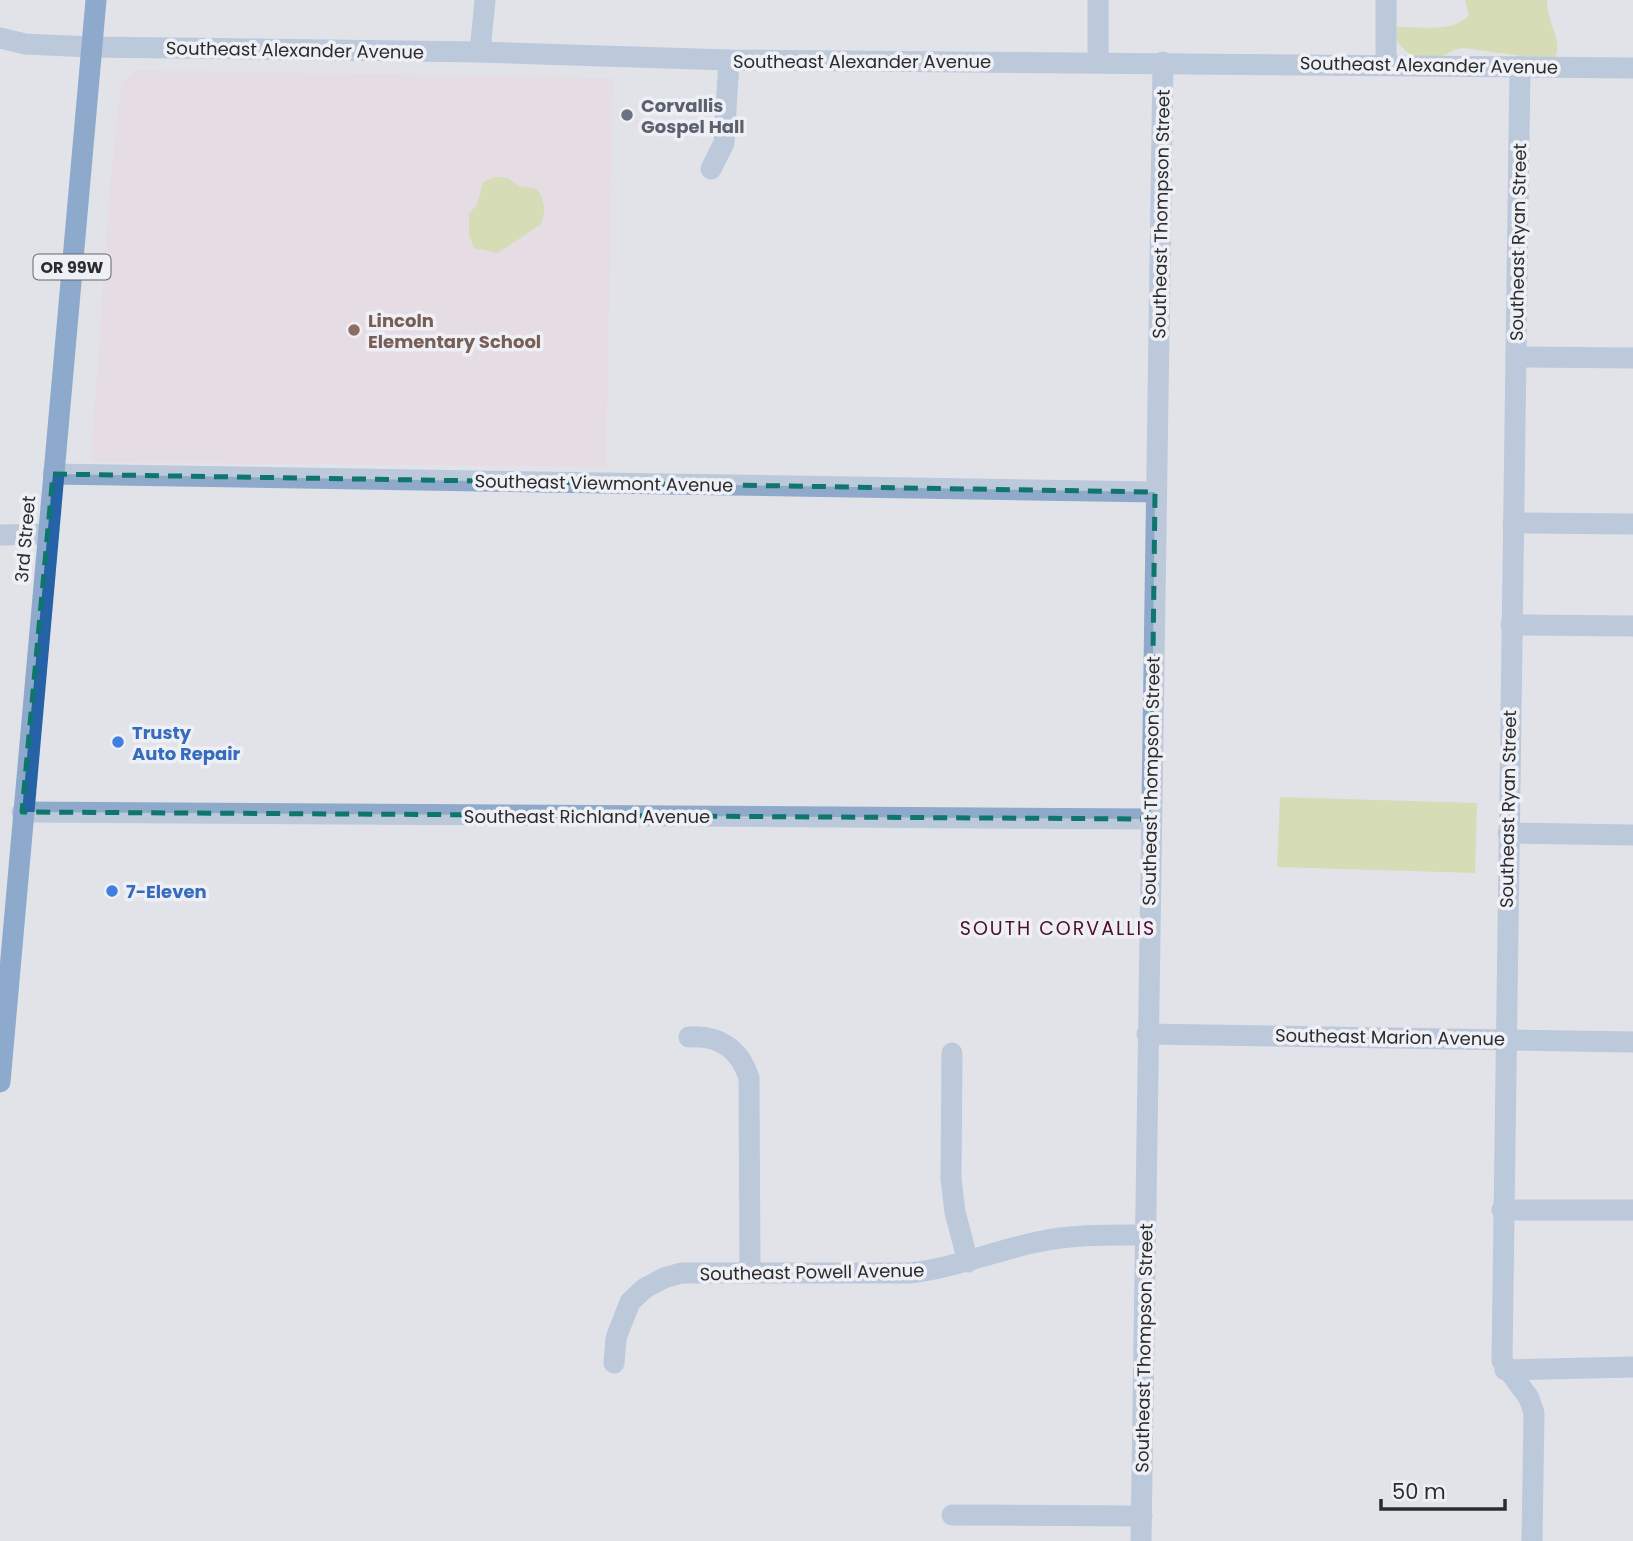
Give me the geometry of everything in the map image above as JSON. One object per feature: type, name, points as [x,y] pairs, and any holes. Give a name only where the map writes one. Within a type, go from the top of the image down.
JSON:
[{"type":"highway","name":"3rd Street","points":[[0,1082],[96,0]]},
{"type":"street","points":[[480,52],[485,0]]},
{"type":"street","points":[[1098,0],[1098,62]]},
{"type":"street","points":[[1386,0],[1386,64]]},
{"type":"street","name":"Southeast Alexander Avenue","points":[[0,38],[25,44],[91,47],[480,52],[729,60],[1633,68]]},
{"type":"street","points":[[711,169],[724,143],[729,60]]},
{"type":"street","name":"Southeast Thompson Street","points":[[1141,1541],[1163,62]]},
{"type":"street","name":"Southeast Ryan Street","points":[[1505,1370],[1502,1361],[1502,1210],[1520,66]]},
{"type":"street","points":[[1516,357],[1633,358]]},
{"type":"street","name":"Southeast Viewmont Avenue","points":[[53,474],[1155,492]]},
{"type":"street","points":[[1513,523],[1633,524]]},
{"type":"street","points":[[0,535],[48,534]]},
{"type":"street","points":[[1511,625],[1633,626]]},
{"type":"street","name":"Southeast Richland Avenue","points":[[22,812],[1151,819]]},
{"type":"street","points":[[1508,833],[1633,835]]},
{"type":"street","name":"Southeast Marion Avenue","points":[[1147,1034],[1633,1042]]},
{"type":"street","points":[[689,1037],[710,1038],[728,1045],[746,1067],[749,1078],[750,1273]]},
{"type":"street","points":[[952,1053],[951,1179],[955,1212],[968,1262]]},
{"type":"street","points":[[1502,1210],[1633,1210]]},
{"type":"street","name":"Southeast Powell Avenue","points":[[614,1363],[621,1322],[629,1302],[645,1287],[681,1273],[910,1273],[968,1262],[1035,1242],[1070,1236],[1146,1235]]},
{"type":"street","points":[[1505,1370],[1633,1367]]},
{"type":"street","points":[[1505,1370],[1529,1398],[1534,1413],[1532,1541]]},
{"type":"street","points":[[952,1515],[1142,1516]]},
{"type":"highlighted area","points":[[53,474],[1155,492],[1151,819],[22,812]]},
{"type":"shaded area","name":"Lincoln Elementary School","points":[[136,70],[613,78],[606,467],[91,462],[109,198],[121,82]]},
{"type":"green space","points":[[1465,0],[1547,0],[1557,40],[1553,60],[1463,48],[1430,59],[1411,55],[1397,42],[1394,36],[1397,27],[1435,28],[1462,21],[1469,15]]},
{"type":"green space","points":[[495,177],[508,178],[519,186],[537,189],[544,206],[541,224],[498,253],[474,248],[469,235],[469,213],[477,205],[483,182]]},
{"type":"green space","points":[[1280,797],[1477,803],[1475,873],[1277,867]]},
{"type":"place","name":"Corvallis Gospel Hall","points":[[627,115]]},
{"type":"place","name":"Lincoln Elementary School","points":[[354,330]]},
{"type":"place","name":"Trusty Auto Repair","points":[[118,742]]},
{"type":"place","name":"7-Eleven","points":[[112,891]]},
{"type":"district","name":"SOUTH CORVALLIS","points":[[1058,928]]}]
